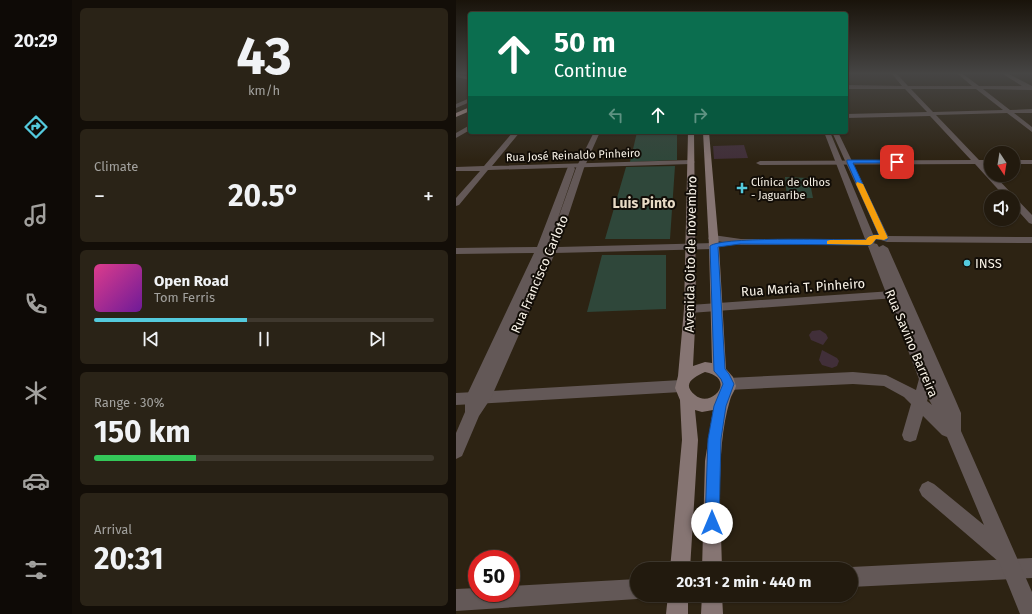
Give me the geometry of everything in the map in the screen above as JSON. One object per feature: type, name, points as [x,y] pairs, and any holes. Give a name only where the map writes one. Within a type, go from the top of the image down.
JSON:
[{"type":"highway","points":[[456,115],[468,110]]},
{"type":"main road","name":"Avenida Oito de novembro","points":[[692,134],[698,157],[714,242],[719,371]]},
{"type":"main road","name":"Avenida Oito de novembro","points":[[681,562],[690,440],[685,387],[690,309],[691,244],[698,157],[705,134]]},
{"type":"main road","points":[[712,562],[714,439],[725,391],[726,376],[719,371],[705,367],[690,372],[685,387],[694,403],[705,405],[716,402],[725,391]]},
{"type":"main road","points":[[677,614],[678,602]]},
{"type":"main road","points":[[712,602],[712,614]]},
{"type":"street","points":[[921,103],[1003,190]]},
{"type":"street","points":[[997,103],[1032,130]]},
{"type":"street","points":[[848,116],[1032,111]]},
{"type":"street","points":[[456,131],[468,123]]},
{"type":"street","points":[[456,136],[468,128]]},
{"type":"street","points":[[456,202],[515,134]]},
{"type":"street","points":[[833,136],[849,162],[879,243]]},
{"type":"street","points":[[833,136],[840,162],[879,243]]},
{"type":"street","name":"Rua Francisco Carloto","points":[[456,451],[476,403],[548,246],[588,139]]},
{"type":"street","name":"Rua José Reinaldo Pinheiro","points":[[456,169],[577,166],[698,157]]},
{"type":"street","points":[[760,163],[984,162]]},
{"type":"street","points":[[1020,162],[1032,162]]},
{"type":"street","points":[[1020,208],[1032,221]]},
{"type":"street","points":[[456,250],[548,246],[691,244],[714,242],[879,243],[1032,240]]},
{"type":"street","points":[[879,243],[1032,249]]},
{"type":"street","name":"Rua Savino Barreira","points":[[879,243],[892,295],[926,379],[956,438],[1031,614]]},
{"type":"street","name":"Rua Savino Barreira","points":[[879,243],[948,399],[953,413],[956,438]]},
{"type":"street","points":[[456,244],[548,246]]},
{"type":"street","name":"Rua Maria T. Pinheiro","points":[[690,309],[892,295]]},
{"type":"street","name":"Rua Savino Barreira","points":[[725,391],[853,378],[886,381],[909,393],[956,438]]},
{"type":"street","points":[[910,435],[926,379]]},
{"type":"street","points":[[456,400],[476,403],[685,387]]},
{"type":"street","points":[[928,490],[1009,562]]},
{"type":"street","points":[[858,576],[1009,562],[1032,568]]},
{"type":"street","points":[[456,600],[630,589]]},
{"type":"green space","points":[[637,134],[677,134],[677,160],[630,162]]},
{"type":"green space","points":[[675,166],[670,239],[605,239],[626,167]]},
{"type":"green space","points":[[785,177],[809,178],[813,198],[787,198]]},
{"type":"green space","points":[[602,255],[666,255],[666,309],[587,312]]},
{"type":"building","points":[[744,145],[748,158],[714,159],[713,146]]},
{"type":"building","points":[[820,330],[826,334],[828,338],[823,345],[811,340],[809,335],[812,331]]},
{"type":"building","points":[[822,350],[837,358],[839,361],[837,366],[832,368],[822,365],[819,360]]},
{"type":"slow traffic","points":[[830,242],[870,242],[870,239],[875,237],[884,238],[859,184]]},
{"type":"place","name":"Clínica de olhos - Jaguaribe","points":[[742,188]]},
{"type":"place","name":"INSS","points":[[967,263]]},
{"type":"district","name":"Luis Pinto","points":[[644,203]]},
{"type":"route","points":[[712,523],[714,439],[722,398],[727,391],[728,384],[726,376],[719,371],[714,246],[740,242],[870,242],[870,239],[875,237],[884,238],[849,162],[897,162]]}]
